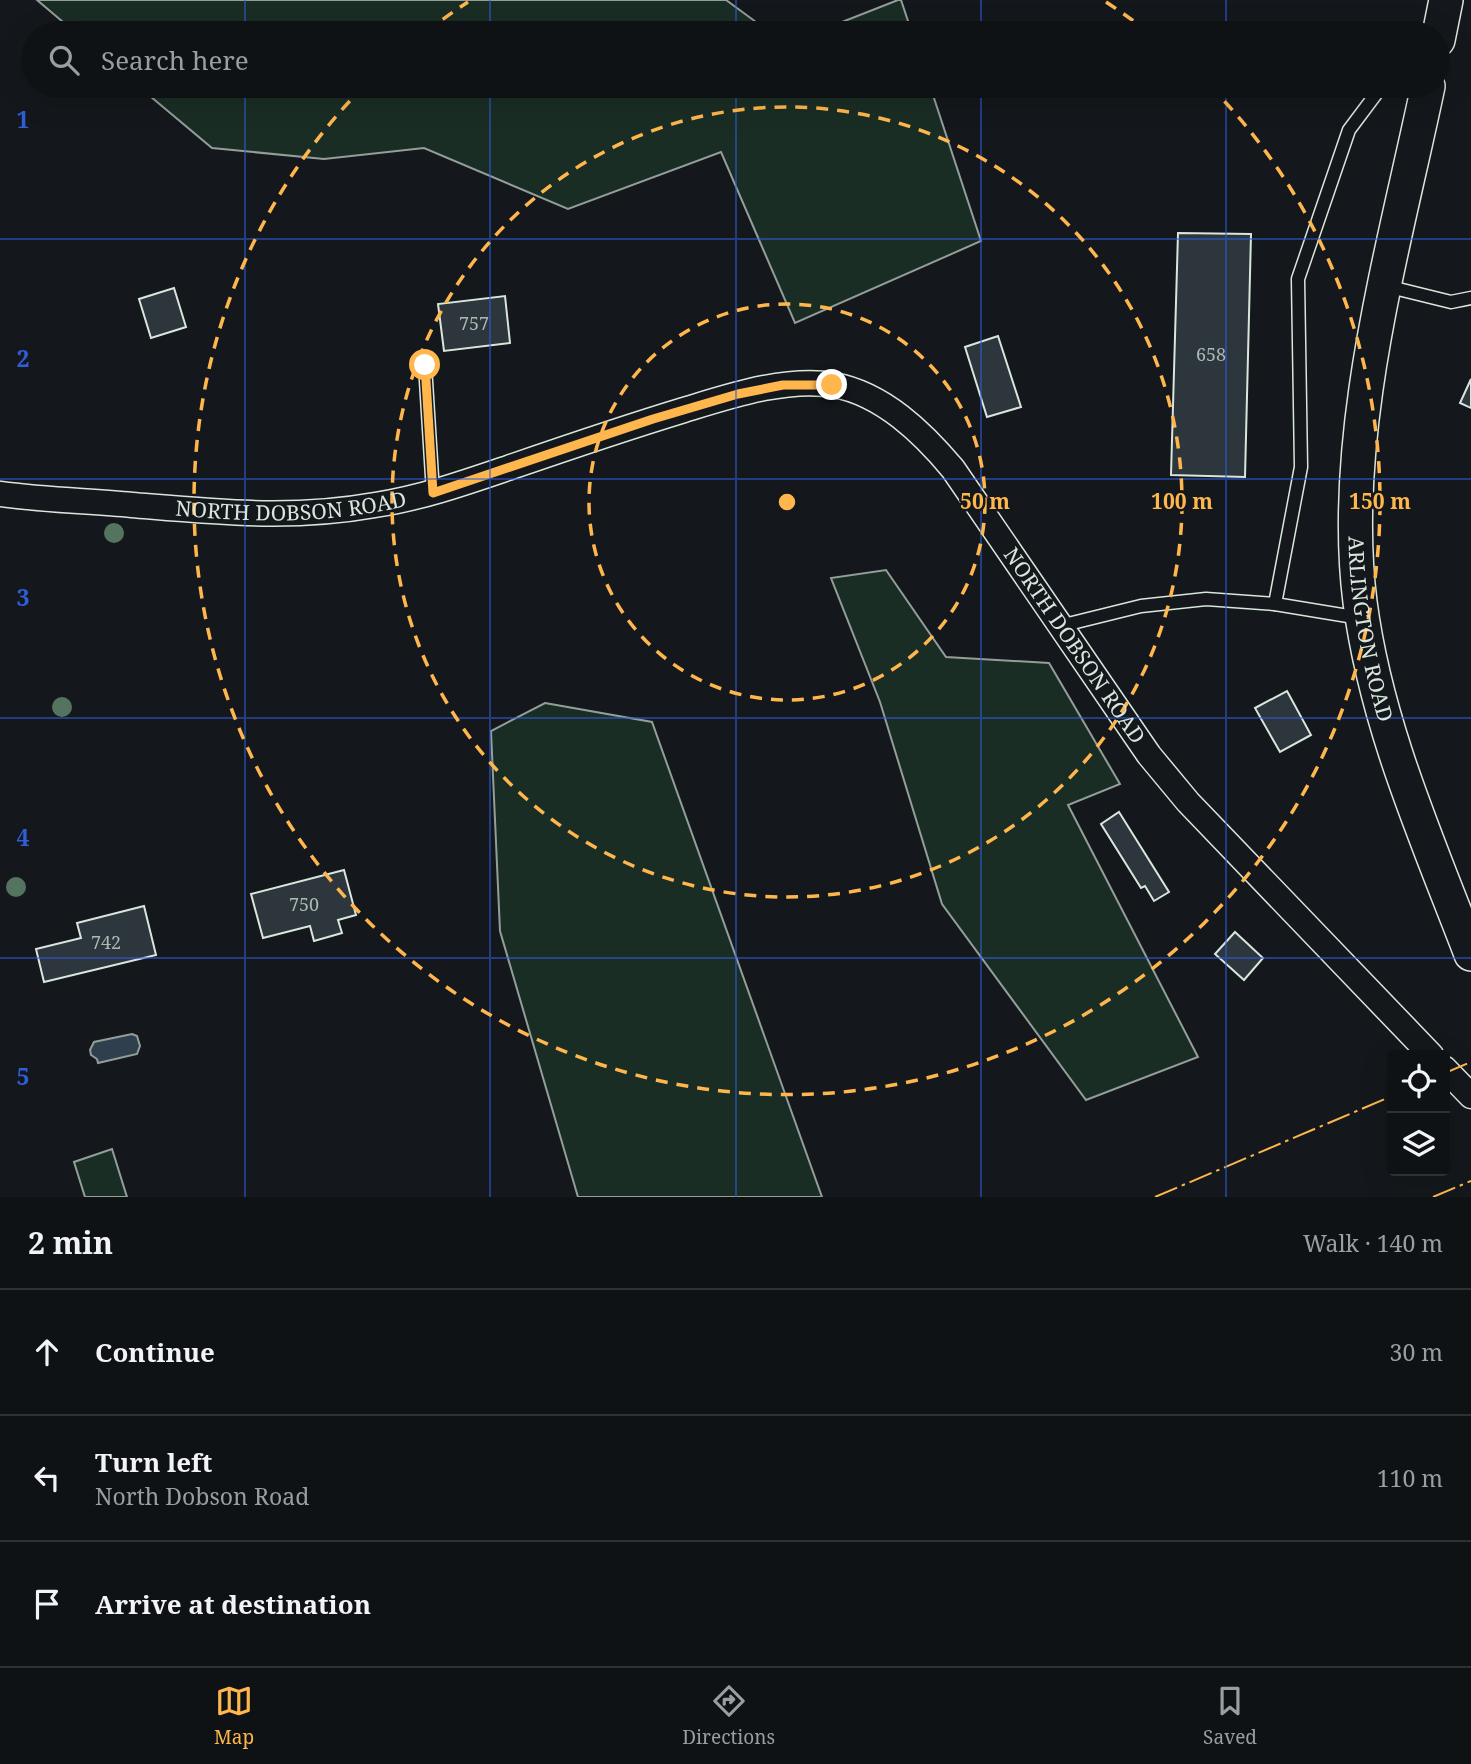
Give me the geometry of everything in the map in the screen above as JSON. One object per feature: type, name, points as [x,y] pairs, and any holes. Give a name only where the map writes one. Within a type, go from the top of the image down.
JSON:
[{"type":"main road","name":"ARLINGTON ROAD","points":[[1425,98],[1385,285],[1366,390],[1355,532],[1363,618],[1378,694],[1396,759],[1471,954]]},
{"type":"street","name":"NORTH DOBSON ROAD","points":[[0,494],[249,514],[297,515],[375,505],[433,493],[653,419],[738,394],[783,385],[832,385],[853,390],[876,401],[927,439],[953,469],[1149,755],[1188,802],[1426,1050]]},
{"type":"street","points":[[1450,1074],[1471,1096]]},
{"type":"lane","points":[[1275,604],[1301,467],[1298,279],[1349,130],[1373,98]]},
{"type":"lane","points":[[1385,285],[1451,302],[1471,299]]},
{"type":"lane","points":[[425,365],[433,493]]},
{"type":"lane","points":[[1060,626],[1141,606],[1206,599],[1275,604],[1363,618]]},
{"type":"green space","points":[[37,0],[726,0],[755,21],[62,21]]},
{"type":"green space","points":[[901,0],[908,21],[845,21]]},
{"type":"green space","points":[[152,98],[934,98],[981,241],[795,323],[721,152],[568,209],[424,148],[324,159],[212,148]]},
{"type":"green space","points":[[886,570],[946,657],[1049,663],[1120,784],[1068,805],[1198,1057],[1086,1100],[942,904],[880,702],[831,578]]},
{"type":"green space","points":[[545,703],[652,722],[822,1197],[578,1197],[500,931],[491,731]]},
{"type":"green space","points":[[112,1149],[127,1197],[85,1197],[74,1162]]},
{"type":"water","points":[[132,1034],[137,1036],[140,1046],[137,1054],[98,1063],[91,1055],[94,1042]]},
{"type":"building","points":[[1178,233],[1251,234],[1245,477],[1171,475]]},
{"type":"building","points":[[174,288],[186,327],[151,338],[139,299]]},
{"type":"building","points":[[505,296],[510,343],[444,351],[438,304]]},
{"type":"building","points":[[998,336],[1021,407],[987,417],[965,347]]},
{"type":"building","points":[[1471,379],[1471,408],[1460,403]]},
{"type":"building","points":[[1287,691],[1311,735],[1280,752],[1255,708]]},
{"type":"building","points":[[1119,812],[1169,892],[1154,901],[1145,886],[1141,888],[1101,824]]},
{"type":"building","points":[[344,870],[356,915],[338,920],[342,933],[314,941],[310,926],[263,938],[251,894]]},
{"type":"building","points":[[144,906],[156,955],[44,982],[36,949],[81,938],[77,923]]},
{"type":"building","points":[[1235,932],[1263,958],[1244,980],[1215,954]]},
{"type":"power","points":[[1450,1071],[1471,1062]]},
{"type":"power","points":[[1155,1197],[1387,1098]]},
{"type":"power","points":[[1433,1197],[1471,1181]]},
{"type":"route","points":[[425,365],[433,493],[653,419],[738,394],[783,385],[832,385]]}]
